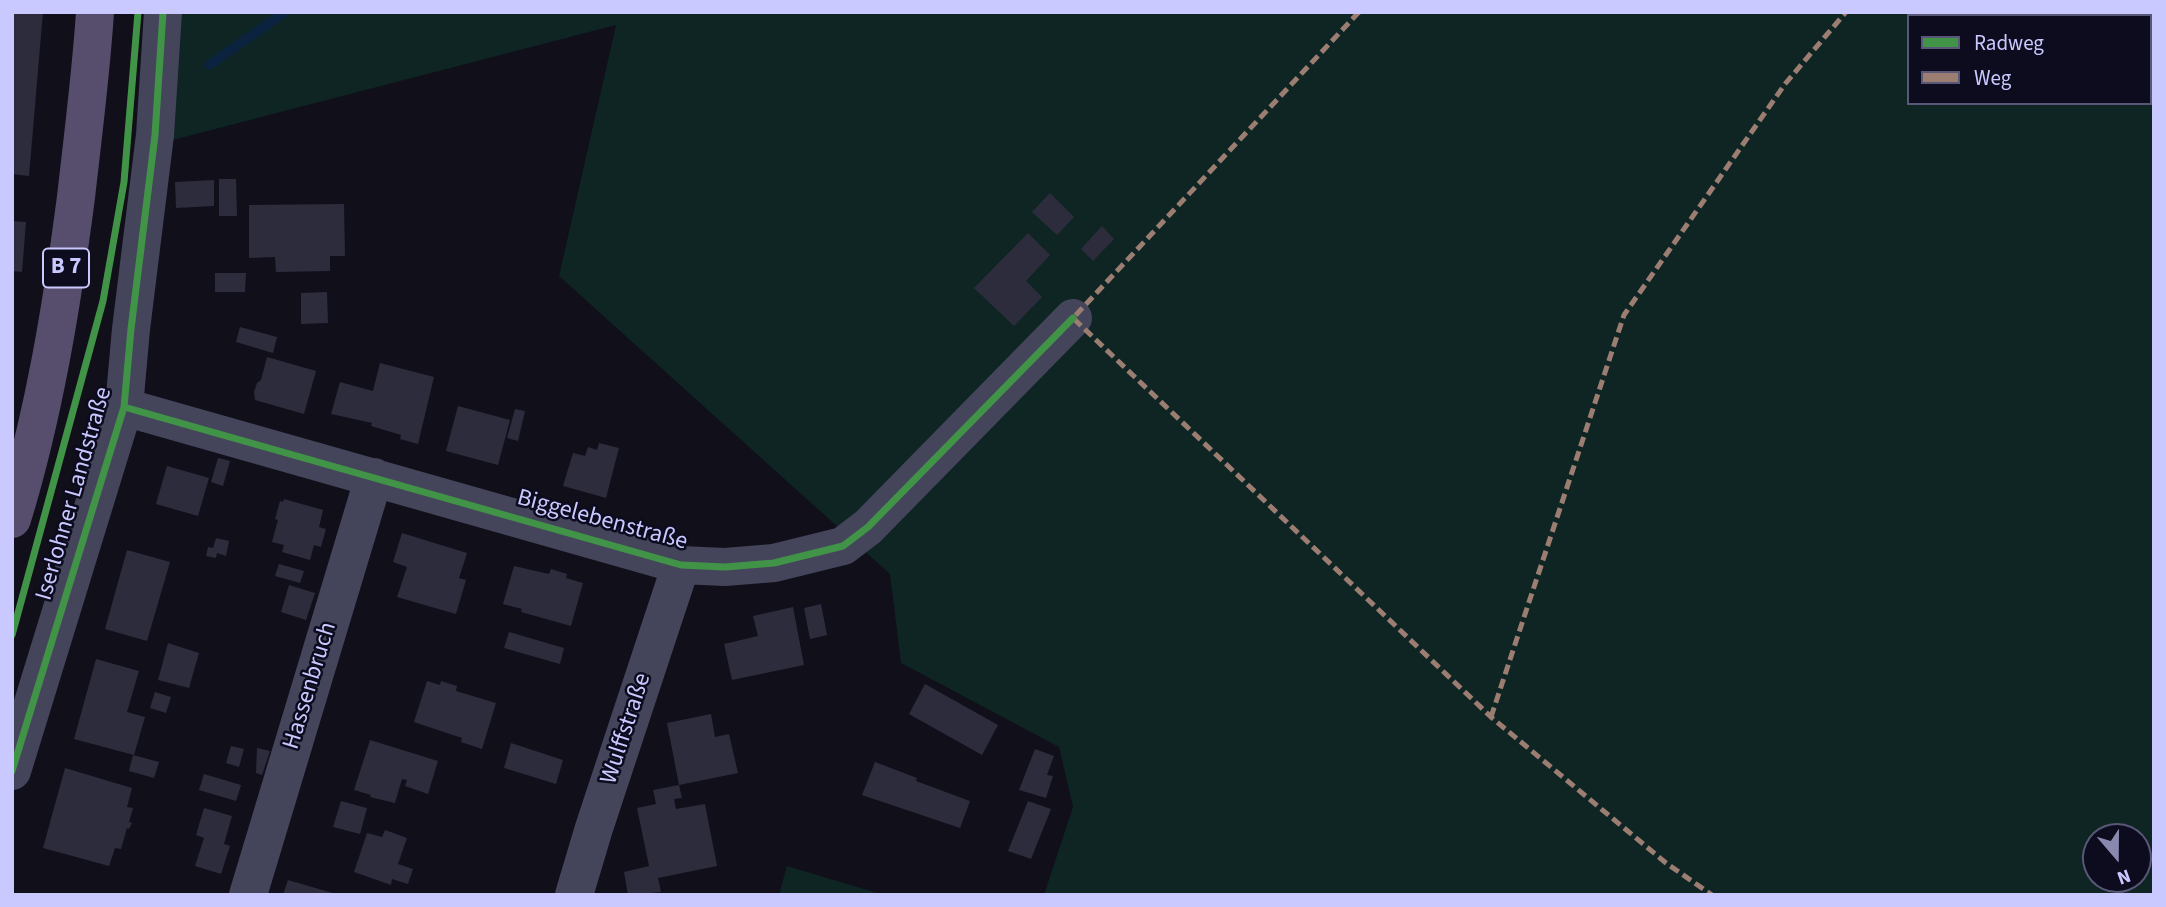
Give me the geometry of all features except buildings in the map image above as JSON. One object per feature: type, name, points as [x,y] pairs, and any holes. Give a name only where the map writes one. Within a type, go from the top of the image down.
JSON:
[{"type":"main road","name":"B 7","points":[[13,514],[45,388],[67,262],[91,74],[95,12]]},
{"type":"street","name":"Iserlohner Landstraße","points":[[12,771],[124,407],[155,135],[163,12]]},
{"type":"street","name":"Biggelebenstraße","points":[[124,407],[681,565],[725,567],[774,563],[843,546],[868,527],[1073,318]]},
{"type":"street","name":"Hassenbruch","points":[[248,895],[374,477]]},
{"type":"street","name":"Wulffstraße","points":[[574,895],[681,565]]},
{"type":"green space","points":[[161,12],[2154,12],[2154,895],[1044,895],[1073,807],[1059,747],[901,663],[890,574],[559,276],[616,25],[165,142]]},
{"type":"green space","points":[[787,866],[884,895],[779,895]]},
{"type":"waterway","points":[[209,65],[285,12]]},
{"type":"marked path","points":[[1359,12],[1073,318],[1491,717],[1666,863],[1712,895]]},
{"type":"marked path","points":[[1491,717],[1624,315],[1785,84],[1846,12]]},
{"type":"cycle path","points":[[12,635],[103,301],[124,182],[138,12]]},
{"type":"cycle path","points":[[12,771],[124,407],[155,135],[163,12]]},
{"type":"cycle path","points":[[124,407],[681,565],[725,567],[774,563],[843,546],[868,527],[1073,318]]}]
